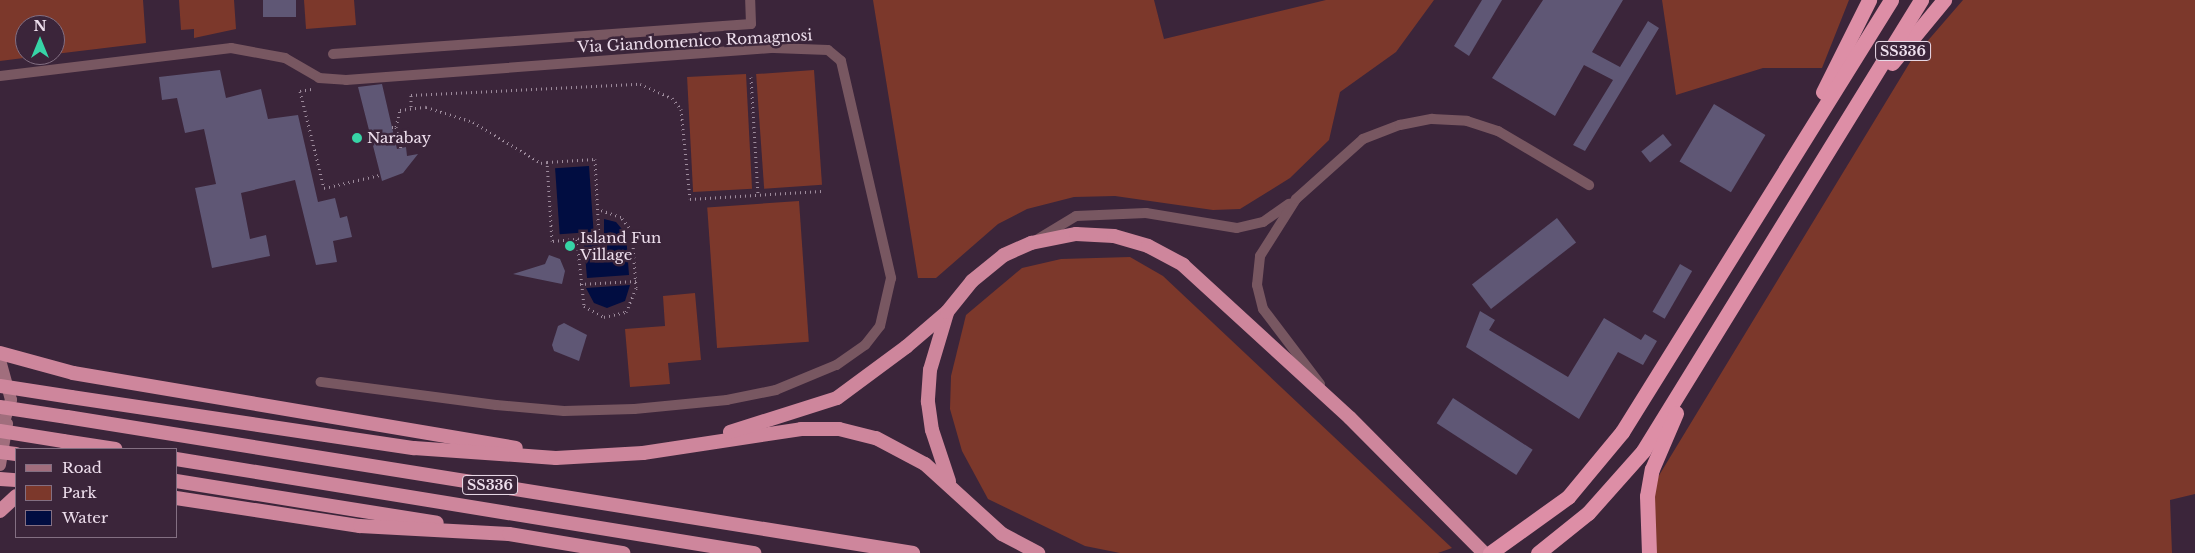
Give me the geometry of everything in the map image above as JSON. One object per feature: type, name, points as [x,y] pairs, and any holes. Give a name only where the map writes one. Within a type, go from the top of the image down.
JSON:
[{"type":"highway","points":[[1783,175],[1869,0]]},
{"type":"highway","points":[[1490,553],[1568,497],[1622,432],[1891,0]]},
{"type":"highway","name":"SS336","points":[[1861,101],[1921,0]]},
{"type":"highway","name":"SS336","points":[[1861,101],[1944,0]]},
{"type":"highway","points":[[1538,553],[1588,514],[1615,485],[1691,377],[1861,101]]},
{"type":"highway","points":[[677,448],[797,414],[837,398],[877,372],[947,312],[972,281],[1004,255],[1031,243],[1076,234],[1114,236],[1148,246],[1183,265],[1350,418],[1458,529],[1484,553]]},
{"type":"highway","points":[[947,312],[930,370],[928,402],[932,430],[950,482]]},
{"type":"highway","points":[[0,353],[73,373],[556,458]]},
{"type":"highway","points":[[1649,553],[1645,519],[1652,469],[1691,377]]},
{"type":"highway","points":[[0,386],[414,448],[556,458],[677,448],[801,429],[839,430],[876,438],[950,482],[1002,534],[1038,553]]},
{"type":"highway","name":"SS336","points":[[4,412],[67,418],[913,553]]},
{"type":"highway","points":[[0,432],[109,448]]},
{"type":"highway","points":[[0,452],[15,454]]},
{"type":"highway","name":"SS336","points":[[178,459],[754,553]]},
{"type":"highway","points":[[0,478],[15,480]]},
{"type":"highway","points":[[178,481],[623,553]]},
{"type":"highway","points":[[0,511],[15,497]]},
{"type":"highway","points":[[178,498],[360,526],[509,534]]},
{"type":"main road","points":[[0,360],[9,382],[0,432]]},
{"type":"main road","points":[[0,465],[4,412]]},
{"type":"lane","points":[[333,54],[751,24],[750,0]]},
{"type":"lane","name":"Via Giandomenico Romagnosi","points":[[0,76],[231,48],[263,51],[325,78],[774,48],[828,50],[841,61],[891,278],[880,326],[865,345],[799,383],[727,400],[564,411],[321,382]]},
{"type":"lane","points":[[1031,243],[1076,216],[1146,213],[1237,228],[1263,222],[1296,199],[1363,139],[1432,119],[1467,121],[1498,131],[1589,185]]},
{"type":"lane","points":[[1296,199],[1260,256],[1257,285],[1263,309],[1350,418]]},
{"type":"lane","points":[[583,546],[602,553]]},
{"type":"path","points":[[751,77],[758,195]]},
{"type":"path","points":[[325,78],[317,88],[300,91],[324,188],[380,175]]},
{"type":"path","points":[[411,107],[411,95],[640,84],[672,98],[681,109],[690,200],[822,191]]},
{"type":"path","points":[[401,148],[394,127],[397,114],[411,107],[456,114],[540,163],[547,162],[595,158],[599,237],[552,241],[547,162]]},
{"type":"path","points":[[577,239],[580,284],[584,306],[614,317],[632,305],[636,281],[632,231],[621,217],[598,209]]},
{"type":"path","points":[[580,284],[636,281]]},
{"type":"green space","points":[[0,0],[143,0],[146,43],[65,53],[65,15],[15,15],[15,59],[0,61]]},
{"type":"green space","points":[[179,0],[234,0],[236,29],[194,38],[194,29],[181,30]]},
{"type":"green space","points":[[304,0],[354,0],[356,25],[306,29]]},
{"type":"green space","points":[[873,0],[1154,0],[1164,39],[1326,0],[1434,0],[1396,52],[1340,92],[1329,140],[1290,178],[1240,209],[1213,210],[1115,196],[1074,197],[1027,209],[998,224],[936,278],[918,278]]},
{"type":"green space","points":[[1662,0],[1849,0],[1822,68],[1763,68],[1676,95]]},
{"type":"green space","points":[[1963,0],[2195,0],[2195,494],[2170,500],[2172,553],[1656,553],[1650,522],[1655,482],[1912,59]]},
{"type":"green space","points":[[814,70],[822,185],[764,189],[756,74]]},
{"type":"green space","points":[[746,74],[752,189],[693,192],[687,77]]},
{"type":"green space","points":[[799,201],[809,342],[717,348],[707,207]]},
{"type":"green space","points":[[1130,257],[1163,276],[1452,548],[1438,553],[1120,553],[1085,546],[988,499],[962,451],[950,409],[951,376],[966,315],[1022,268],[1061,259]]},
{"type":"green space","points":[[695,293],[701,360],[668,363],[670,384],[630,387],[625,329],[665,326],[663,296]]},
{"type":"water","points":[[589,166],[594,232],[560,234],[555,168]]},
{"type":"water","points":[[604,219],[616,222],[626,234],[629,275],[587,278],[584,243],[604,241]]},
{"type":"water","points":[[630,285],[625,301],[607,308],[594,303],[586,288]]},
{"type":"building","points":[[263,0],[296,0],[296,17],[263,17]]},
{"type":"building","points":[[1482,0],[1502,0],[1469,56],[1454,46]]},
{"type":"building","points":[[1543,0],[1623,0],[1592,52],[1620,67],[1648,21],[1659,28],[1585,151],[1573,145],[1613,80],[1584,65],[1555,116],[1492,78]]},
{"type":"building","points":[[220,70],[226,98],[261,89],[268,119],[298,115],[318,202],[335,198],[340,218],[347,216],[352,237],[333,241],[337,262],[316,265],[295,180],[241,193],[250,239],[266,235],[270,256],[212,268],[195,188],[216,184],[204,129],[185,133],[177,98],[162,100],[159,77]]},
{"type":"building","points":[[382,84],[397,149],[406,147],[407,156],[418,154],[403,173],[382,181],[358,87]]},
{"type":"building","points":[[1714,104],[1765,135],[1731,192],[1679,161]]},
{"type":"building","points":[[1663,134],[1672,145],[1650,163],[1641,152]]},
{"type":"building","points":[[1557,218],[1576,242],[1491,309],[1472,284]]},
{"type":"building","points":[[549,255],[560,259],[565,271],[562,284],[513,274],[545,264]]},
{"type":"building","points":[[1680,264],[1692,271],[1665,319],[1652,312]]},
{"type":"building","points":[[1480,311],[1495,320],[1489,330],[1568,377],[1604,318],[1641,340],[1645,334],[1657,341],[1643,365],[1618,352],[1579,419],[1466,347]]},
{"type":"building","points":[[564,323],[587,335],[579,361],[554,351],[552,345],[558,326]]},
{"type":"building","points":[[1453,398],[1533,450],[1516,475],[1437,423]]},
{"type":"place","name":"Narabay","points":[[357,138]]},
{"type":"place","name":"Island Fun Village","points":[[570,246]]}]
